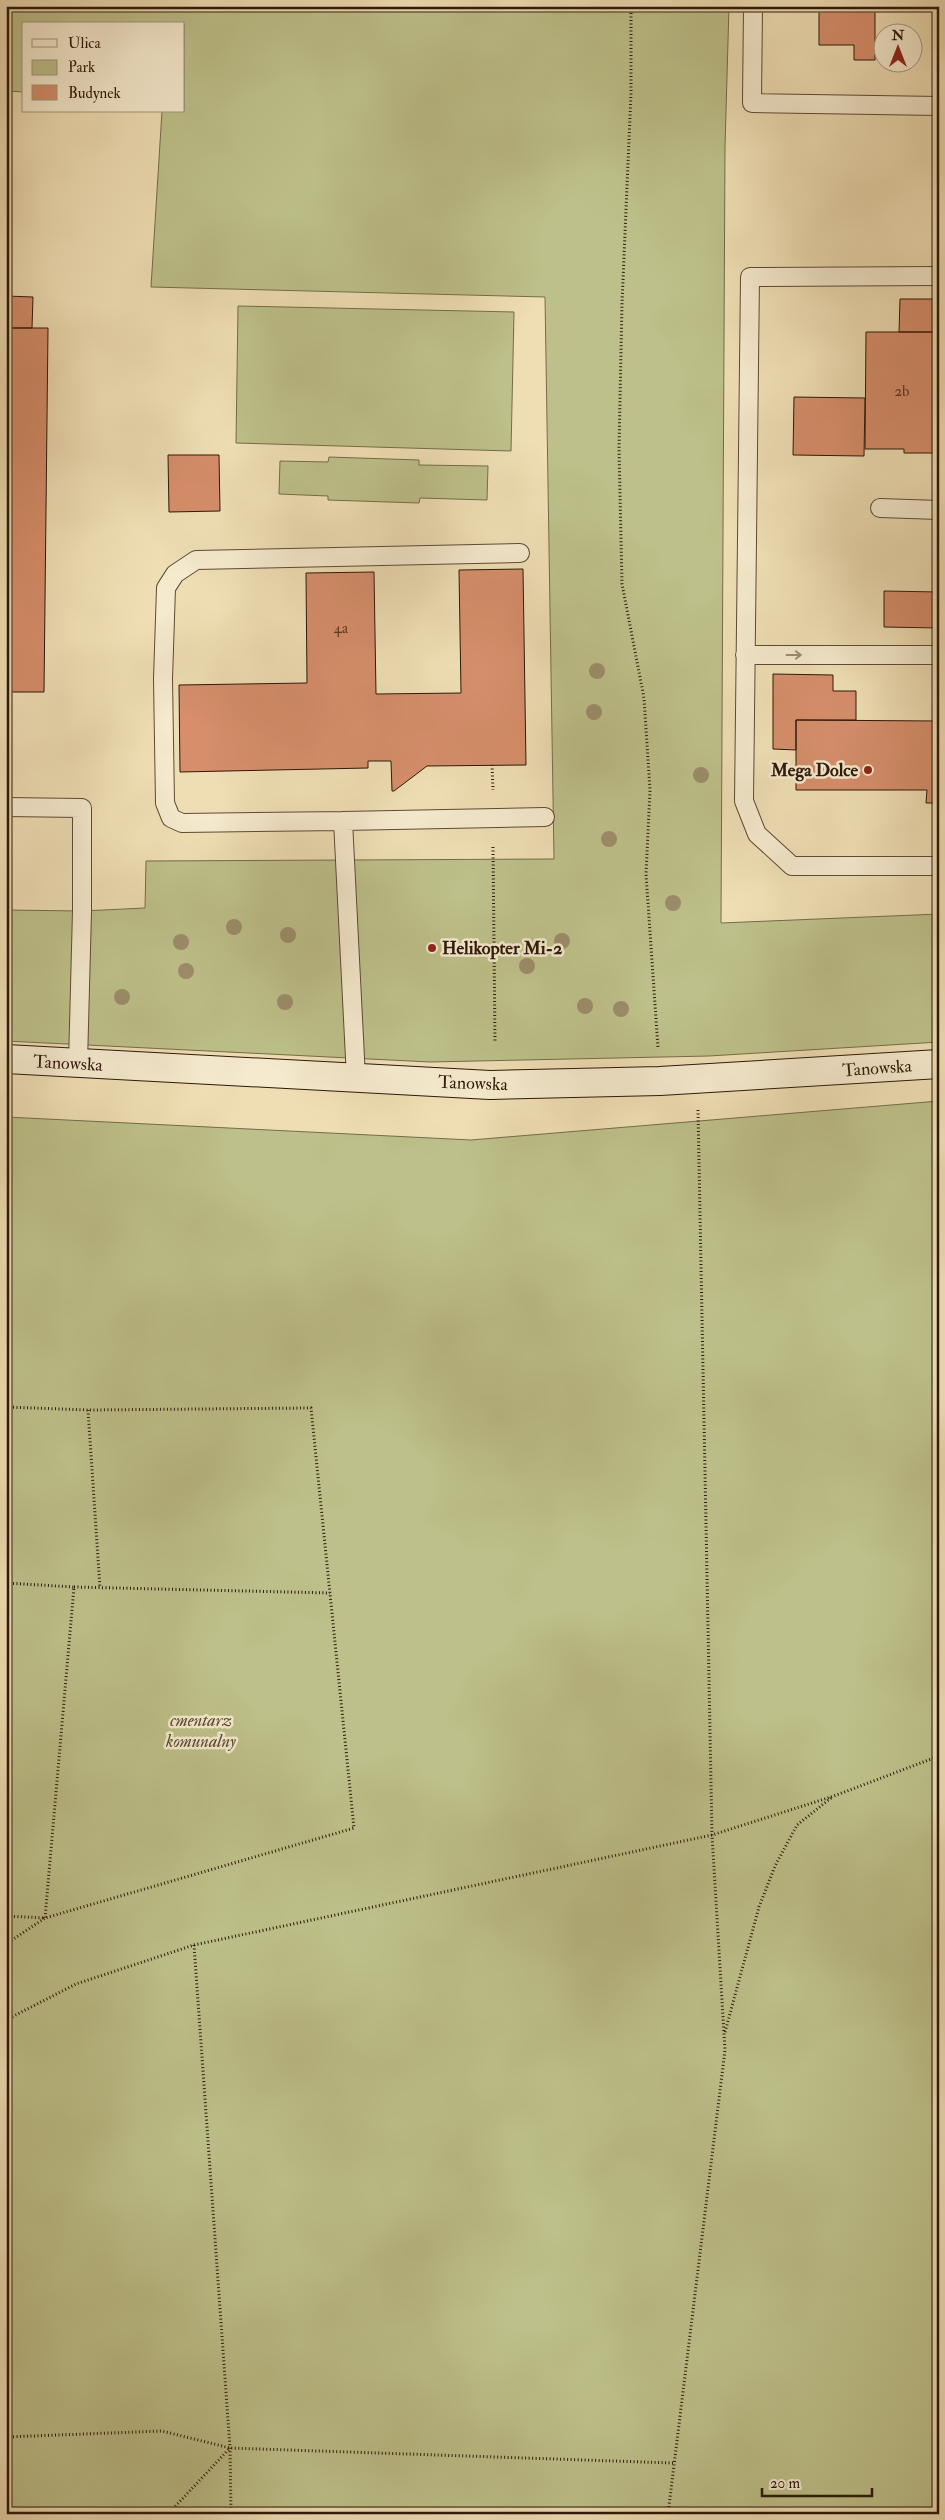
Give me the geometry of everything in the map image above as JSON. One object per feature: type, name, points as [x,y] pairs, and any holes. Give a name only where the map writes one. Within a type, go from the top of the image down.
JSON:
[{"type":"main road","name":"Tanowska","points":[[6,1059],[490,1084],[660,1082],[939,1064]]},
{"type":"lane","points":[[753,6],[752,103],[939,106]]},
{"type":"lane","points":[[939,276],[750,277],[744,801],[757,834],[792,866],[939,866]]},
{"type":"lane","points":[[880,508],[939,510]]},
{"type":"lane","points":[[520,553],[196,560],[175,574],[166,588],[163,679],[165,803],[171,818],[182,824],[545,817]]},
{"type":"lane","points":[[745,655],[939,655]]},
{"type":"lane","points":[[6,807],[82,808],[82,911],[78,1063]]},
{"type":"lane","points":[[343,821],[356,1078]]},
{"type":"path","points":[[632,6],[632,93],[622,303],[619,440],[622,584],[644,698],[650,790],[646,874],[660,1082]]},
{"type":"path","points":[[492,765],[495,1041]]},
{"type":"path","points":[[668,2514],[724,2060],[712,1835],[697,1080]]},
{"type":"path","points":[[6,1407],[88,1410],[312,1408],[354,1828],[45,1918],[6,1944]]},
{"type":"path","points":[[88,1410],[100,1588]]},
{"type":"path","points":[[6,1583],[100,1588],[330,1592]]},
{"type":"path","points":[[45,1918],[74,1587]]},
{"type":"path","points":[[6,2020],[76,1984],[194,1945],[712,1835],[834,1796],[939,1756]]},
{"type":"path","points":[[724,2035],[759,1907],[775,1866],[798,1825],[834,1796]]},
{"type":"path","points":[[6,1916],[45,1918]]},
{"type":"path","points":[[194,1945],[230,2448],[231,2514]]},
{"type":"path","points":[[6,2437],[162,2431],[230,2448],[673,2463]]},
{"type":"path","points":[[168,2514],[230,2448]]},
{"type":"green space","points":[[6,6],[729,6],[725,147],[721,923],[939,914],[939,1042],[709,1056],[430,1062],[6,1041],[6,910],[82,911],[145,908],[146,861],[554,859],[545,297],[151,287],[162,112],[185,112],[185,22],[22,22],[22,92],[6,91]]},
{"type":"green space","points":[[238,306],[514,312],[511,451],[236,443]]},
{"type":"green space","points":[[329,457],[419,460],[419,465],[488,466],[487,500],[420,498],[419,503],[328,500],[328,496],[279,494],[280,461],[328,462]]},
{"type":"green space","name":"cmentarz komunalny","points":[[939,1101],[939,2514],[6,2514],[6,1117],[471,1140]]},
{"type":"building","points":[[819,6],[875,6],[875,22],[872,22],[872,60],[854,60],[854,45],[819,45]]},
{"type":"building","points":[[6,296],[33,297],[32,328],[6,328]]},
{"type":"building","points":[[900,299],[939,299],[939,332],[899,332]]},
{"type":"building","points":[[6,328],[48,328],[44,692],[6,692]]},
{"type":"building","points":[[866,332],[939,332],[939,453],[904,453],[904,449],[865,449]]},
{"type":"building","points":[[794,397],[865,398],[864,456],[793,455]]},
{"type":"building","points":[[168,455],[219,455],[220,511],[169,512]]},
{"type":"building","points":[[523,569],[526,765],[427,766],[394,791],[392,791],[391,761],[368,761],[368,768],[180,772],[179,685],[307,683],[306,573],[374,572],[376,694],[461,693],[459,570]]},
{"type":"building","points":[[884,591],[939,592],[939,628],[884,627]]},
{"type":"building","points":[[773,674],[833,675],[833,691],[856,691],[856,720],[796,720],[796,750],[773,749]]},
{"type":"building","name":"Mega Dolce","points":[[796,720],[939,721],[939,803],[926,803],[927,790],[796,790]]},
{"type":"place","name":"Mega Dolce","points":[[868,770]]},
{"type":"place","name":"Helikopter Mi-2","points":[[432,948]]}]
